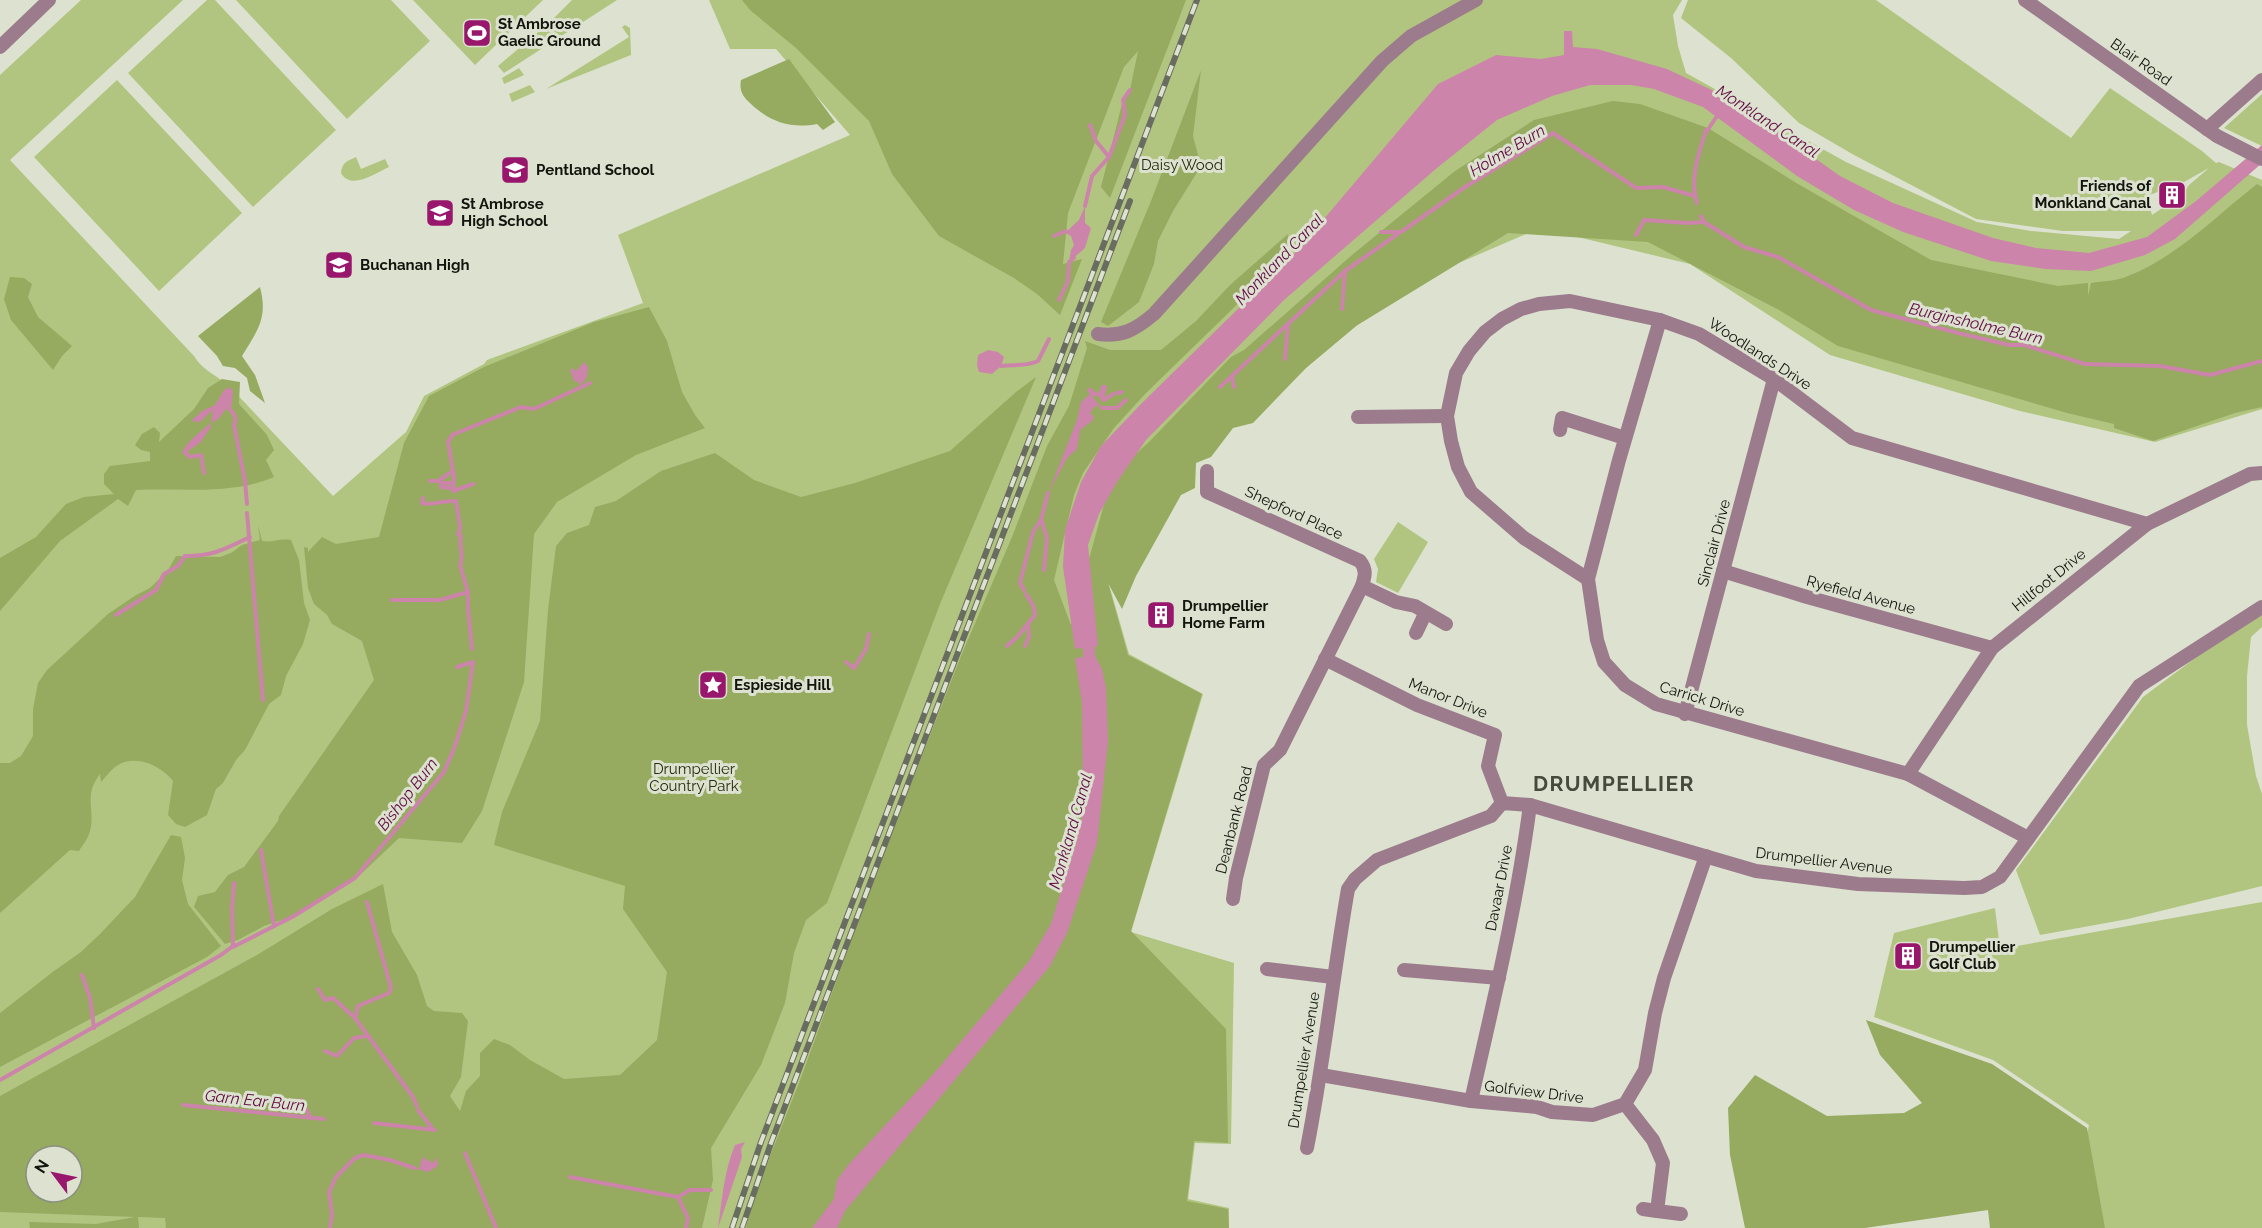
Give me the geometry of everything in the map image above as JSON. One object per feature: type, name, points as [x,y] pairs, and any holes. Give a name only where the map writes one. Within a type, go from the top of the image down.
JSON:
[{"type":"street","points":[[30,0],[32,16]]},
{"type":"street","points":[[0,47],[49,0]]},
{"type":"street","points":[[1098,334],[1119,335],[1131,332],[1154,314],[1382,61],[1411,36],[1476,0]]},
{"type":"street","name":"Blair Road","points":[[2025,0],[2207,129],[2262,159]]},
{"type":"street","points":[[2207,129],[2262,80]]},
{"type":"street","name":"Woodlands Drive","points":[[1588,579],[1524,538],[1471,492],[1458,467],[1447,416],[1456,374],[1468,351],[1485,332],[1521,309],[1570,301],[1660,320],[1699,334],[1774,379],[1852,438],[2147,524]]},
{"type":"street","name":"Carrick Drive","points":[[1660,320],[1625,438],[1588,579],[1597,640],[1605,662],[1625,685],[1656,704],[1685,714],[1908,774],[2028,838]]},
{"type":"street","name":"Sinclair Drive","points":[[1685,714],[1774,379]]},
{"type":"street","points":[[1358,417],[1447,416]]},
{"type":"street","points":[[1562,419],[1625,438]]},
{"type":"street","name":"Shepford Place","points":[[1207,471],[1207,492],[1360,561],[1365,567],[1362,586]]},
{"type":"street","name":"Hillfoot Drive","points":[[1908,774],[1992,648],[2147,524],[2250,474],[2262,473]]},
{"type":"street","name":"Ryefield Avenue","points":[[1724,571],[1807,597],[1992,648]]},
{"type":"street","points":[[1325,658],[1362,586],[1396,602],[1415,606],[1425,614],[1446,624]]},
{"type":"street","name":"Drumpellier Avenue","points":[[1307,1148],[1321,1075],[1333,977],[1348,889],[1355,879],[1377,860],[1491,816],[1502,803],[1530,805],[1756,871],[1858,884],[1982,887],[2000,877],[2139,686],[2262,607]]},
{"type":"street","points":[[1416,633],[1425,614]]},
{"type":"street","name":"Manor Drive","points":[[1325,658],[1417,705],[1495,735],[1488,766],[1502,803]]},
{"type":"street","name":"Deanbank Road","points":[[1233,899],[1236,878],[1264,765],[1280,750],[1325,658]]},
{"type":"street","name":"Davaar Drive","points":[[1471,1101],[1499,978],[1523,856],[1530,805]]},
{"type":"street","points":[[1681,1214],[1650,1210],[1663,1164],[1653,1140],[1624,1104],[1645,1070],[1664,978],[1706,856]]},
{"type":"street","name":"Drumpellier Avenue","points":[[1267,969],[1333,977]]},
{"type":"street","points":[[1404,970],[1499,978]]},
{"type":"street","name":"Golfview Drive","points":[[1321,1075],[1471,1101],[1537,1107],[1552,1112],[1593,1115],[1624,1104]]},
{"type":"green space","name":"Drumpellier Country Park","points":[[81,0],[183,0],[10,160],[202,365],[230,387],[333,496],[406,432],[424,396],[484,364],[487,360],[643,303],[618,235],[850,135],[776,49],[730,49],[709,0],[1682,0],[1673,15],[1678,46],[1686,73],[1846,162],[1977,222],[2031,231],[2119,239],[2131,231],[2063,231],[1976,219],[1854,155],[1799,123],[1731,58],[1681,18],[1688,0],[1876,0],[2071,138],[2110,88],[2216,163],[2219,162],[2262,180],[2262,409],[2155,442],[2020,411],[1830,355],[1690,264],[1540,228],[1403,287],[1247,417],[1208,397],[1108,581],[1129,654],[1203,694],[1131,932],[1234,963],[1231,1144],[1195,1143],[1188,1199],[1229,1208],[1229,1228],[0,1228],[0,75]],"holes":[[[2209,168],[2189,185],[2183,194],[2152,215],[2147,196],[2184,182]]]},
{"type":"green space","points":[[207,0],[215,0],[336,130],[253,207],[128,73]]},
{"type":"green space","points":[[236,0],[391,0],[430,41],[347,119]]},
{"type":"green space","name":"St Ambrose Gaelic Ground","points":[[413,0],[543,0],[475,65]]},
{"type":"green space","points":[[572,0],[617,0],[504,73],[498,66]]},
{"type":"green space","points":[[742,0],[1186,0],[1110,198],[1101,187],[1123,100],[1130,90],[1138,51],[1124,67],[1068,213],[1063,264],[1082,259],[1060,315],[1037,294],[1014,278],[939,236],[892,174],[869,121],[796,48],[750,10]]},
{"type":"green space","points":[[625,25],[630,28],[631,55],[546,89],[629,37],[622,27]]},
{"type":"green space","points":[[789,59],[835,122],[823,130],[817,124],[798,126],[773,120],[758,110],[742,94],[741,80]]},
{"type":"green space","points":[[519,68],[524,75],[504,84],[502,78]]},
{"type":"green space","name":"Daisy Wood","points":[[1201,70],[1193,136],[1201,166],[1173,211],[1158,241],[1154,264],[1139,302],[1108,326],[1101,322],[1151,201]]},
{"type":"green space","points":[[117,80],[242,213],[159,291],[34,157]]},
{"type":"green space","points":[[530,85],[535,92],[512,102],[509,94]]},
{"type":"green space","points":[[2262,94],[2262,146],[2224,128]]},
{"type":"green space","points":[[1613,101],[1640,104],[1708,128],[1798,184],[1931,260],[2058,286],[2088,283],[2088,296],[2091,283],[2124,278],[2146,268],[2180,247],[2257,184],[2262,187],[2262,407],[2235,413],[2153,441],[2114,428],[2114,424],[2067,413],[1838,346],[1779,310],[1648,242],[1508,233],[1356,326],[1306,368],[1253,423],[1233,428],[1211,457],[1196,463],[1195,488],[1181,495],[1136,576],[1122,609],[1108,583],[1128,655],[1202,694],[1131,931],[1226,1029],[1228,1143],[1194,1141],[1187,1201],[1228,1209],[1229,1228],[746,1228],[756,1191],[961,656],[1012,537],[1047,446],[1069,406],[1087,348],[1085,341],[1110,350],[1161,350],[1196,321],[1230,285],[1288,234],[1287,256],[1145,394],[1114,428],[1083,473],[1074,495],[1054,580],[1071,625],[1112,475],[1149,442],[1231,357],[1244,350],[1352,255],[1455,171],[1534,120]]},
{"type":"green space","points":[[356,157],[361,169],[385,159],[389,167],[357,181],[345,178],[341,173],[342,166]]},
{"type":"green space","points":[[10,277],[24,278],[32,284],[28,297],[38,317],[72,346],[53,370],[11,320],[4,299]]},
{"type":"green space","points":[[260,287],[262,316],[257,331],[242,356],[255,375],[265,403],[250,391],[247,378],[235,368],[223,366],[198,336]]},
{"type":"green space","points":[[649,307],[667,341],[682,392],[705,428],[636,455],[557,502],[534,534],[524,682],[482,811],[462,843],[399,838],[359,876],[294,916],[264,926],[238,940],[225,944],[194,907],[198,896],[215,892],[228,875],[244,867],[374,680],[362,641],[332,624],[327,615],[314,604],[308,588],[304,547],[308,548],[308,552],[322,537],[336,544],[379,537],[404,443],[429,396],[484,367],[594,322]]},
{"type":"green space","points":[[1036,377],[940,604],[827,903],[806,920],[794,953],[785,1003],[761,1065],[711,1148],[713,1180],[702,1228],[166,1228],[165,1218],[138,1217],[139,1228],[30,1228],[29,1222],[96,1224],[135,1217],[0,1212],[0,1096],[257,955],[332,909],[383,884],[392,932],[417,975],[427,1006],[434,1011],[462,1013],[468,1021],[461,1077],[450,1096],[460,1111],[466,1091],[480,1076],[480,1053],[494,1039],[510,1045],[530,1060],[564,1079],[620,1075],[657,1040],[667,972],[623,909],[625,886],[494,845],[502,812],[540,721],[548,610],[556,546],[567,533],[589,525],[595,507],[616,501],[661,471],[715,453],[754,480],[801,497],[855,483],[950,451]]},
{"type":"green space","points":[[222,379],[240,382],[239,404],[267,435],[274,450],[266,460],[274,477],[258,483],[206,490],[136,490],[128,506],[118,499],[60,541],[0,611],[0,558],[36,537],[66,504],[84,497],[114,494],[104,484],[104,474],[110,466],[150,461],[150,452],[141,450],[135,445],[142,434],[154,427],[160,433],[159,442],[194,409],[208,388]]},
{"type":"green space","points":[[1398,522],[1428,542],[1398,593],[1376,582],[1378,569],[1374,559]]},
{"type":"green space","points":[[258,525],[262,541],[291,540],[299,560],[304,603],[310,620],[303,644],[286,676],[281,695],[269,704],[245,750],[236,760],[223,783],[216,789],[207,815],[185,827],[176,824],[168,815],[173,781],[148,763],[133,761],[118,765],[101,782],[100,774],[95,782],[91,797],[91,826],[79,851],[70,850],[0,913],[0,763],[10,763],[21,756],[33,736],[33,709],[38,683],[47,670],[108,614],[150,588],[168,570],[176,556],[220,557],[231,553],[242,545],[260,540]]},
{"type":"green space","points":[[2262,615],[2262,627],[2251,637],[2247,676],[2247,725],[2256,776],[2262,794],[2262,886],[2128,919],[2040,935],[2016,870],[2143,697],[2226,635]]},
{"type":"green space","points":[[171,835],[181,837],[185,858],[182,880],[188,904],[221,946],[207,957],[0,1067],[0,1013],[81,952],[100,934],[135,897]]},
{"type":"green space","points":[[2262,902],[2262,1228],[2068,1228],[2089,1125],[1993,1060],[1874,1017],[1894,933],[1995,908],[2000,949]]},
{"type":"green space","points":[[1866,1020],[1992,1064],[2087,1128],[2105,1228],[1990,1228],[1988,1210],[1865,1228],[1745,1228],[1730,1155],[1728,1108],[1755,1075],[1827,1116],[1904,1113],[1922,1103],[1880,1055]]},
{"type":"shaded area","points":[[1564,31],[1572,31],[1573,47],[1597,49],[1667,69],[1733,100],[1840,176],[1893,203],[1993,238],[2036,248],[2089,253],[2147,237],[2196,201],[2262,145],[2262,163],[2175,239],[2145,255],[2091,271],[2045,269],[1991,261],[1903,232],[1854,210],[1797,176],[1703,107],[1654,89],[1631,85],[1590,85],[1552,96],[1497,120],[1437,168],[1284,300],[1146,440],[1117,482],[1099,514],[1088,545],[1098,646],[1075,649],[1063,567],[1065,530],[1081,482],[1101,446],[1296,252],[1438,84],[1496,55],[1541,59],[1564,55]]},
{"type":"shaded area","points":[[1085,206],[1085,223],[1091,228],[1085,248],[1069,262],[1074,245],[1071,236],[1065,233],[1079,220]]},
{"type":"shaded area","points":[[988,350],[998,352],[1004,357],[1001,366],[992,374],[979,372],[977,365],[978,355]]},
{"type":"shaded area","points":[[584,362],[588,367],[587,377],[580,386],[574,381],[570,370],[572,368],[576,371]]},
{"type":"shaded area","points":[[230,387],[233,392],[231,410],[228,407],[217,420],[211,423],[213,410],[200,422],[191,421],[202,411],[215,405],[224,390]]},
{"type":"shaded area","points":[[1089,387],[1096,392],[1092,396],[1102,408],[1095,406],[1090,413],[1094,417],[1092,421],[1080,430],[1077,449],[1067,458],[1048,494],[1077,420],[1081,402],[1090,394],[1087,391]]},
{"type":"shaded area","points":[[210,423],[211,427],[200,443],[182,455],[190,441]]},
{"type":"shaded area","points":[[1095,656],[1102,669],[1106,688],[1108,742],[1097,843],[1067,933],[1050,966],[845,1211],[837,1228],[812,1228],[834,1199],[837,1180],[849,1164],[936,1071],[1029,961],[1051,924],[1077,840],[1083,811],[1082,702],[1075,658]]},
{"type":"shaded area","points":[[745,1142],[718,1228],[731,1155],[735,1145]]},
{"type":"shaded area","points":[[423,1157],[433,1163],[437,1157],[438,1166],[428,1172],[414,1168],[419,1168]]},
{"type":"waterway","points":[[1085,206],[1092,176],[1109,157],[1125,115],[1123,100],[1130,90]]},
{"type":"waterway","points":[[1707,131],[1719,113]]},
{"type":"waterway","points":[[1090,125],[1096,141],[1109,157]]},
{"type":"waterway","name":"Burginsholme Burn","points":[[1697,203],[1694,175],[1706,130]]},
{"type":"waterway","name":"Holme Burn","points":[[1381,232],[1401,232],[1465,187],[1553,133],[1636,188],[1663,187],[1695,196]]},
{"type":"waterway","name":"Burginsholme Burn","points":[[1701,216],[1704,222],[1744,247],[1778,257],[1871,310],[1958,333],[2009,345],[2024,345],[2085,364],[2160,366],[2210,375],[2262,361]]},
{"type":"waterway","points":[[1636,235],[1644,220],[1704,222]]},
{"type":"waterway","points":[[1054,236],[1066,231]]},
{"type":"waterway","name":"Holme Burn","points":[[1220,387],[1345,271],[1399,233]]},
{"type":"waterway","points":[[1059,300],[1068,281],[1069,262],[1074,258]]},
{"type":"waterway","points":[[1342,309],[1345,271]]},
{"type":"waterway","points":[[1285,359],[1288,325]]},
{"type":"waterway","points":[[1001,366],[1024,365],[1038,361],[1049,339]]},
{"type":"waterway","points":[[1232,376],[1234,387]]},
{"type":"waterway","points":[[473,484],[453,491],[454,477],[448,442],[452,435],[521,407],[534,409],[590,383]]},
{"type":"waterway","points":[[1094,394],[1100,395],[1103,387],[1105,387],[1102,399],[1113,394]]},
{"type":"waterway","points":[[1117,393],[1122,392]]},
{"type":"waterway","points":[[1102,408],[1117,408],[1126,400]]},
{"type":"waterway","points":[[228,407],[235,417],[234,425],[247,504]]},
{"type":"waterway","points":[[185,452],[190,457],[201,455],[204,473]]},
{"type":"waterway","points":[[430,481],[438,481],[453,471]]},
{"type":"waterway","points":[[452,483],[441,483],[441,487],[453,488]]},
{"type":"waterway","points":[[1024,590],[1020,583],[1033,532],[1041,520],[1048,493]]},
{"type":"waterway","points":[[423,498],[422,503],[426,504],[456,501],[460,527]]},
{"type":"waterway","points":[[247,513],[263,700]]},
{"type":"waterway","points":[[1041,519],[1047,538],[1044,570]]},
{"type":"waterway","points":[[460,529],[458,534],[461,536],[460,565],[468,592],[472,649]]},
{"type":"waterway","points":[[116,615],[156,590],[164,574],[178,566],[185,556],[212,553],[250,537]]},
{"type":"waterway","points":[[392,600],[440,600],[468,592]]},
{"type":"waterway","points":[[1007,646],[1035,615],[1033,605],[1026,594]]},
{"type":"waterway","points":[[1025,646],[1029,637],[1028,624]]},
{"type":"waterway","name":"Monkland Canal","points":[[1088,633],[1090,673]]},
{"type":"waterway","points":[[846,662],[854,668],[866,649],[869,634]]},
{"type":"waterway","name":"Bishop Burn","points":[[234,883],[233,947],[294,916],[355,878],[444,772],[466,711],[473,662],[457,667]]},
{"type":"waterway","points":[[261,850],[274,926]]},
{"type":"waterway","points":[[367,902],[391,988],[389,993],[358,1006],[355,1018],[413,1097],[417,1106]]},
{"type":"waterway","points":[[0,1080],[221,955],[233,946]]},
{"type":"waterway","points":[[82,975],[90,998],[94,1028]]},
{"type":"waterway","points":[[318,989],[325,1000],[333,998],[355,1018]]},
{"type":"waterway","points":[[325,1051],[337,1056],[354,1038],[367,1036]]},
{"type":"waterway","points":[[301,1100],[311,1118]]},
{"type":"waterway","name":"Garn Ear Burn","points":[[183,1105],[324,1119]]},
{"type":"waterway","points":[[418,1110],[432,1128]]},
{"type":"waterway","points":[[374,1123],[435,1130]]},
{"type":"waterway","points":[[465,1153],[496,1228]]},
{"type":"waterway","name":"Garn Ear Burn","points":[[330,1228],[332,1215],[329,1192],[336,1177],[355,1158],[364,1155],[390,1160]]},
{"type":"waterway","name":"Garn Ear Burn","points":[[390,1160],[414,1168]]},
{"type":"waterway","points":[[570,1177],[678,1197]]},
{"type":"waterway","points":[[686,1228],[688,1218],[678,1197],[690,1190],[711,1190]]},
{"type":"railway","points":[[732,1228],[761,1142],[1197,0]]},
{"type":"railway","points":[[742,1228],[771,1143],[1130,201]]},
{"type":"place","name":"St Ambrose Gaelic Ground","points":[[477,33]]},
{"type":"place","name":"Pentland School","points":[[515,170]]},
{"type":"place","name":"Friends of Monkland Canal","points":[[2172,195]]},
{"type":"place","name":"St Ambrose High School","points":[[440,213]]},
{"type":"place","name":"Buchanan High","points":[[339,265]]},
{"type":"place","name":"Drumpellier Home Farm","points":[[1161,615]]},
{"type":"place","name":"Espieside Hill","points":[[713,685]]},
{"type":"place","name":"Drumpellier Golf Club","points":[[1908,956]]},
{"type":"district","name":"DRUMPELLIER","points":[[1614,784]]}]
